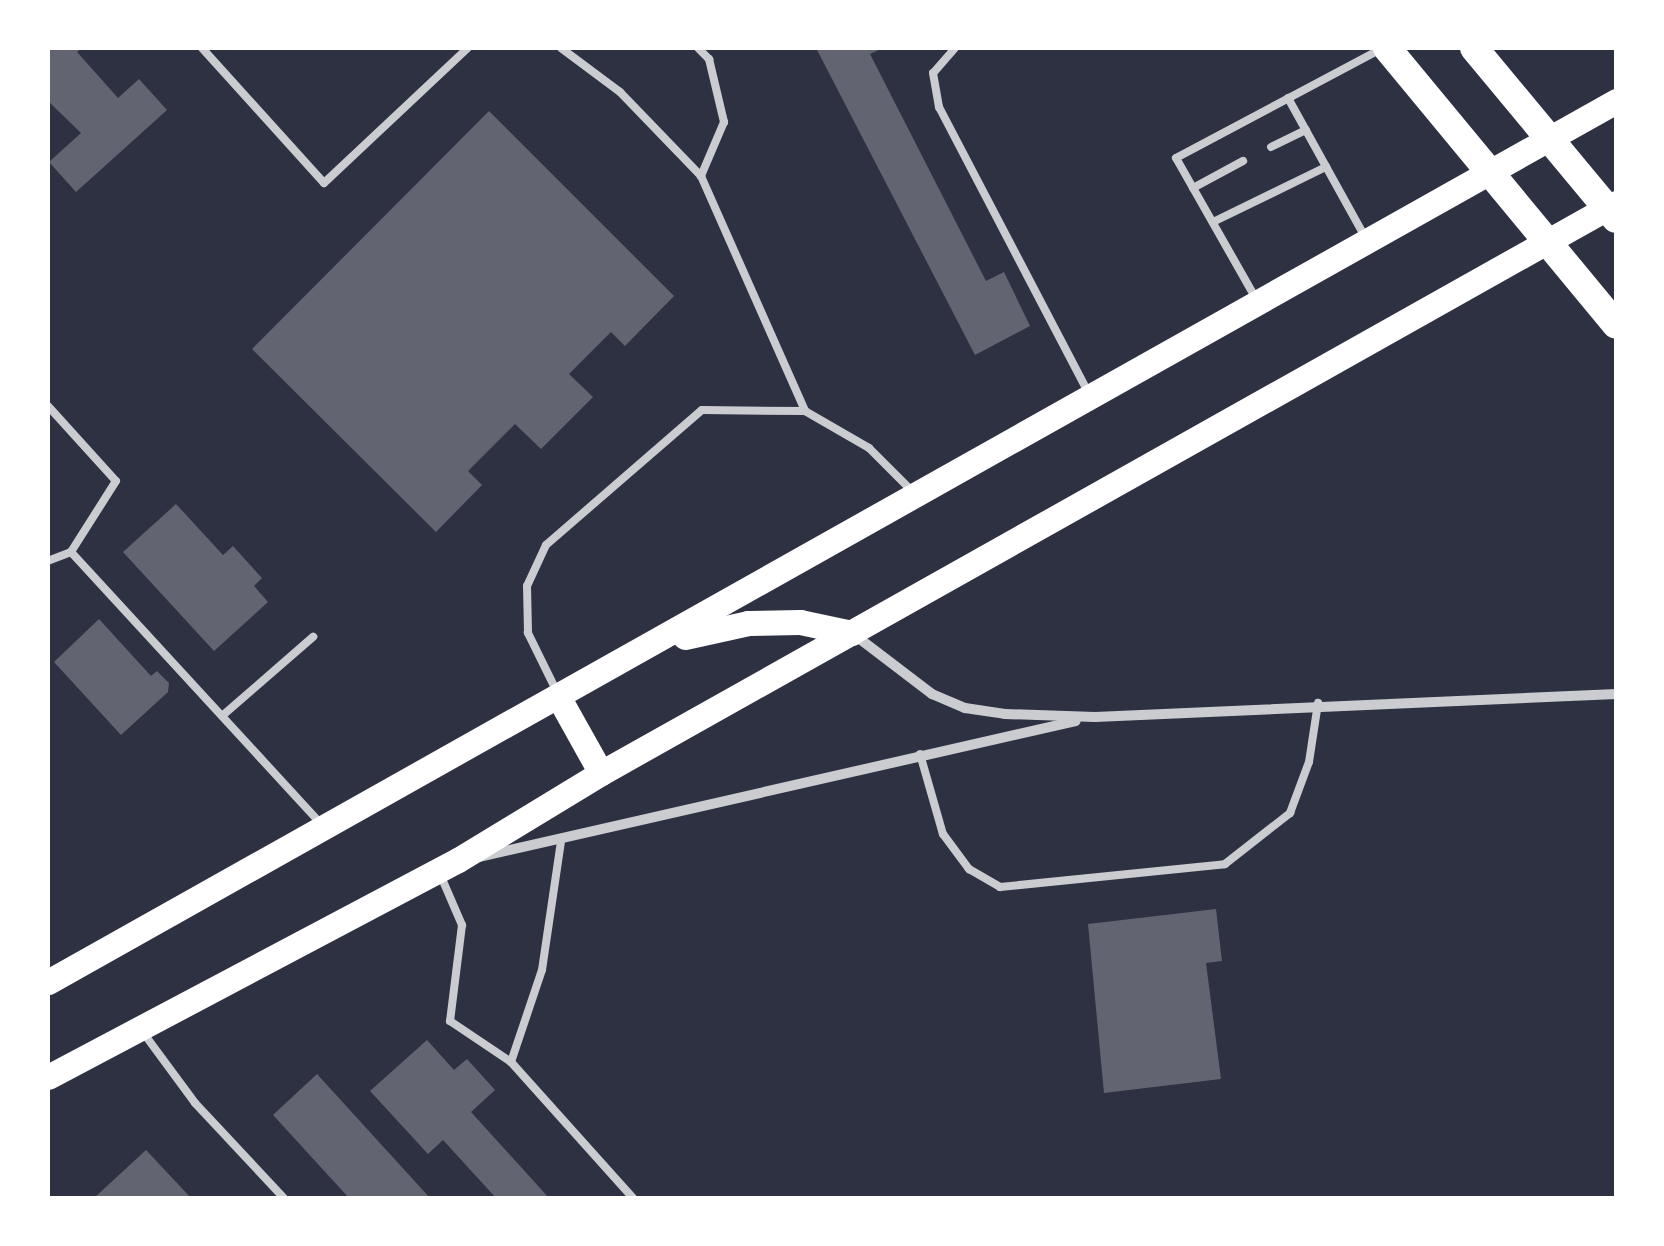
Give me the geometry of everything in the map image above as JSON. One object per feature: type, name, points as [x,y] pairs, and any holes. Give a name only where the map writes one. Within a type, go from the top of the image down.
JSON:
[{"type":"highway","points":[[1385,48],[1492,171],[1616,325]]},
{"type":"highway","points":[[1474,48],[1614,210]]},
{"type":"main road","points":[[48,982],[660,642],[1616,100]]},
{"type":"main road","points":[[48,1078],[448,865],[601,773],[852,632],[1549,242],[1614,210]]},
{"type":"main road","points":[[660,642],[748,624],[800,622],[852,632]]},
{"type":"main road","points":[[559,698],[601,773]]},
{"type":"street","points":[[852,632],[932,694],[966,708],[1095,717],[1318,703],[1616,694]]},
{"type":"street","points":[[448,865],[1095,717]]},
{"type":"lane","points":[[202,48],[324,183],[468,48]]},
{"type":"lane","points":[[561,48],[620,92],[701,176],[805,410]]},
{"type":"lane","points":[[698,48],[709,60],[724,122],[701,176]]},
{"type":"lane","points":[[956,48],[933,73],[938,107],[1091,398]]},
{"type":"lane","points":[[1259,304],[1176,158],[1385,48]]},
{"type":"lane","points":[[1288,98],[1367,240]]},
{"type":"lane","points":[[1271,148],[1306,130]]},
{"type":"lane","points":[[1193,188],[1243,162]]},
{"type":"lane","points":[[1213,222],[1326,167]]},
{"type":"lane","points":[[48,406],[116,481],[71,552],[48,561]]},
{"type":"lane","points":[[559,698],[528,633],[527,586],[546,545],[702,410],[805,410],[869,448],[917,496]]},
{"type":"lane","points":[[71,552],[325,830]]},
{"type":"lane","points":[[222,716],[313,636]]},
{"type":"lane","points":[[920,754],[944,834],[969,869],[1000,886],[1225,864],[1290,814],[1309,762],[1318,703]]},
{"type":"lane","points":[[511,1062],[542,970],[561,841]]},
{"type":"lane","points":[[448,865],[462,925],[450,1021],[511,1062],[633,1198]]},
{"type":"lane","points":[[140,1028],[195,1103],[284,1198]]},
{"type":"building","points":[[48,48],[82,48],[77,52],[118,98],[139,79],[167,110],[76,192],[49,162],[81,133],[48,101]]},
{"type":"building","points":[[816,48],[883,48],[870,54],[986,281],[1004,272],[1030,326],[975,355]]},
{"type":"building","points":[[489,111],[674,296],[625,346],[611,332],[569,374],[593,397],[541,449],[515,424],[468,471],[482,485],[436,532],[252,349]]},
{"type":"building","points":[[176,504],[223,555],[233,546],[262,578],[254,586],[268,602],[214,651],[123,552]]},
{"type":"building","points":[[99,619],[151,676],[157,671],[169,683],[168,692],[121,735],[54,662]]},
{"type":"building","points":[[1216,909],[1222,961],[1206,963],[1221,1079],[1104,1093],[1088,924]]},
{"type":"building","points":[[427,1040],[454,1070],[467,1059],[495,1090],[471,1112],[549,1198],[496,1198],[443,1140],[428,1154],[370,1091]]},
{"type":"building","points":[[317,1074],[430,1198],[349,1198],[273,1115]]},
{"type":"building","points":[[146,1150],[191,1198],[94,1198]]}]
